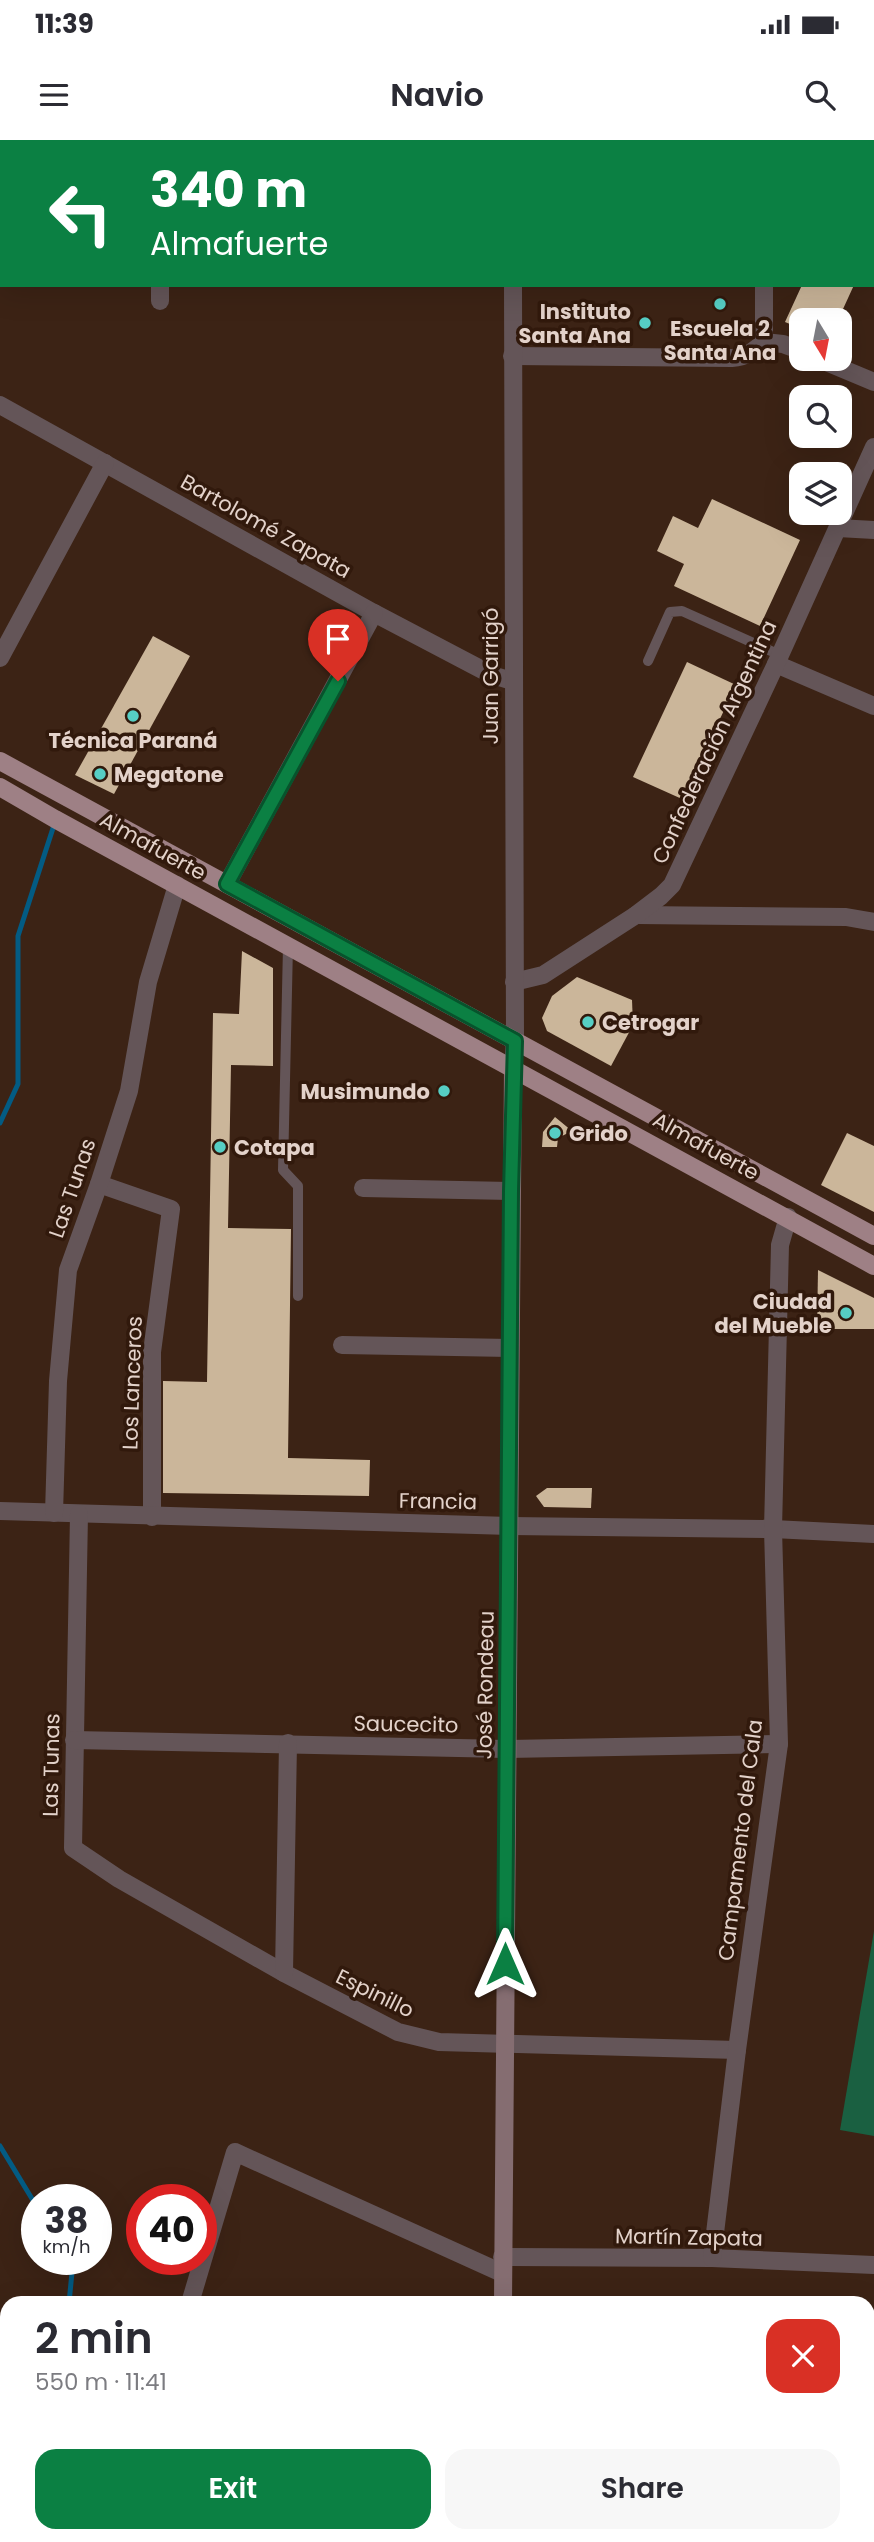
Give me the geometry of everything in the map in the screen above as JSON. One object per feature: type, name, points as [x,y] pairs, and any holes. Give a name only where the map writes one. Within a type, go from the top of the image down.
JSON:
[{"type":"main road","name":"Almafuerte","points":[[0,761],[874,1236]]},
{"type":"main road","name":"Almafuerte","points":[[0,786],[177,886],[874,1266]]},
{"type":"street","name":"Juan Garrigó","points":[[513,287],[513,1067]]},
{"type":"street","points":[[764,287],[764,342]]},
{"type":"street","points":[[512,356],[733,358],[743,357],[764,342],[789,346]]},
{"type":"street","points":[[848,371],[874,382]]},
{"type":"street","name":"Bartolomé Zapata","points":[[0,405],[374,613],[492,675],[512,681]]},
{"type":"street","name":"Confederación Argentina","points":[[514,982],[543,975],[636,915],[672,885],[874,447]]},
{"type":"street","points":[[0,658],[106,463]]},
{"type":"street","points":[[838,528],[874,530]]},
{"type":"street","points":[[227,884],[374,613]]},
{"type":"street","points":[[778,659],[874,706]]},
{"type":"street","name":"Las Tunas","points":[[54,1513],[58,1381],[68,1270],[99,1185],[128,1091],[148,982],[177,886]]},
{"type":"street","points":[[636,915],[846,917],[874,922]]},
{"type":"street","name":"José Rondeau","points":[[503,2296],[513,1067]]},
{"type":"street","name":"Los Lanceros","points":[[99,1185],[171,1209],[152,1352],[152,1517]]},
{"type":"street","points":[[363,1188],[511,1191]]},
{"type":"street","name":"Campamento del Cala","points":[[712,2258],[779,1744],[773,1529],[780,1245],[788,1217]]},
{"type":"street","points":[[342,1345],[510,1348]]},
{"type":"street","name":"Francia","points":[[0,1511],[510,1526],[773,1529],[874,1534]]},
{"type":"street","name":"Las Tunas","points":[[73,1848],[79,1514]]},
{"type":"street","name":"Saucecito","points":[[74,1740],[506,1749],[779,1744]]},
{"type":"street","points":[[284,1973],[288,1744]]},
{"type":"street","name":"Espinillo","points":[[73,1848],[119,1880],[284,1973],[398,2032],[439,2042],[737,2050]]},
{"type":"street","name":"Martín Zapata","points":[[192,2296],[235,2152],[502,2265],[712,2258],[874,2265]]},
{"type":"lane","points":[[648,661],[670,612],[682,611],[778,659]]},
{"type":"lane","points":[[288,945],[283,1170],[298,1186],[298,1296]]},
{"type":"green space","points":[[874,1931],[874,2136],[840,2130]]},
{"type":"building","points":[[801,287],[853,287],[843,308],[791,308]]},
{"type":"building","points":[[712,499],[800,540],[760,626],[674,586],[684,564],[657,551],[673,516],[698,528]]},
{"type":"building","name":"Técnica Paraná","points":[[153,636],[190,656],[114,794],[75,775]]},
{"type":"building","points":[[687,662],[736,685],[682,799],[633,777]]},
{"type":"building","name":"Cotapa","points":[[242,951],[273,968],[273,1066],[231,1065],[228,1228],[291,1229],[288,1458],[370,1460],[369,1496],[163,1493],[163,1381],[207,1382],[213,1013],[239,1014]]},
{"type":"building","name":"Cetrogar","points":[[577,977],[632,1000],[633,1025],[611,1066],[547,1031],[542,1018],[552,996]]},
{"type":"building","name":"Grido","points":[[555,1117],[572,1131],[558,1138],[557,1147],[542,1147],[543,1132]]},
{"type":"building","points":[[847,1133],[874,1146],[874,1212],[821,1185]]},
{"type":"building","name":"Ciudad del Mueble","points":[[818,1270],[874,1298],[874,1329],[817,1329]]},
{"type":"building","points":[[547,1488],[592,1488],[591,1508],[544,1507],[536,1496]]},
{"type":"waterway","points":[[0,1123],[18,1084],[18,936],[55,822]]},
{"type":"waterway","points":[[0,2146],[23,2184]]},
{"type":"waterway","points":[[70,2296],[72,2275]]},
{"type":"place","name":"Escuela 2 Santa Ana","points":[[720,304]]},
{"type":"place","name":"Instituto Santa Ana","points":[[645,323]]},
{"type":"place","name":"Técnica Paraná","points":[[133,716]]},
{"type":"place","name":"Megatone","points":[[100,774]]},
{"type":"place","name":"Cetrogar","points":[[588,1022]]},
{"type":"place","name":"Musimundo","points":[[444,1091]]},
{"type":"place","name":"Grido","points":[[555,1133]]},
{"type":"place","name":"Cotapa","points":[[220,1147]]},
{"type":"place","name":"Ciudad del Mueble","points":[[846,1313]]},
{"type":"route","points":[[338,681],[227,884],[515,1041],[511,1191],[505,1964]]}]
